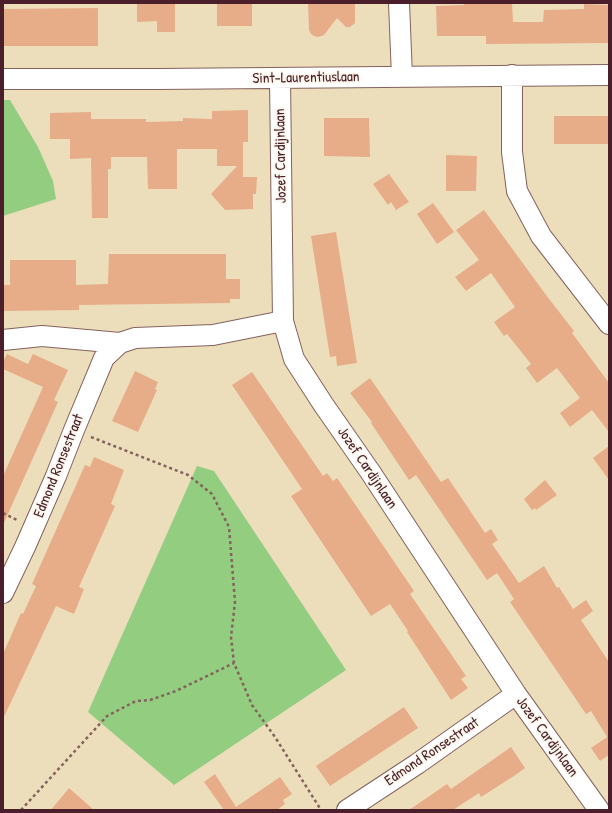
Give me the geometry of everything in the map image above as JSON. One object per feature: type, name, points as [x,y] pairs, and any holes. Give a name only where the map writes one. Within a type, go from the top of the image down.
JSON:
[{"type":"street","points":[[399,3],[402,77]]},
{"type":"street","points":[[512,75],[512,152],[517,191],[541,236],[609,324]]},
{"type":"street","name":"Sint-Laurentiuslaan","points":[[3,78],[98,80],[609,75]]},
{"type":"street","name":"Jozef Cardijnlaan","points":[[280,78],[283,321],[294,359],[371,473],[516,694],[599,810]]},
{"type":"street","name":"Edmond Ronsestraat","points":[[3,340],[42,336],[120,343],[135,338],[213,335],[283,321]]},
{"type":"street","name":"Edmond Ronsestraat","points":[[3,593],[56,476],[104,358],[120,343]]},
{"type":"street","name":"Edmond Ronsestraat","points":[[347,810],[516,694]]},
{"type":"path","points":[[74,430],[188,475],[212,494],[229,527],[235,602],[232,637],[234,663],[252,705],[275,737],[321,810]]},
{"type":"path","points":[[21,810],[107,716],[136,701],[150,700],[176,691],[234,663]]},
{"type":"green space","points":[[3,100],[10,100],[38,147],[53,181],[56,199],[3,216]]},
{"type":"green space","points":[[197,466],[214,471],[346,670],[174,785],[88,712]]},
{"type":"building","points":[[137,3],[175,3],[175,32],[157,32],[157,21],[137,22]]},
{"type":"building","points":[[217,3],[252,3],[252,26],[217,26]]},
{"type":"building","points":[[308,3],[355,3],[355,23],[350,27],[346,27],[337,18],[324,35],[318,37],[314,36],[309,30]]},
{"type":"building","points":[[464,3],[512,3],[513,22],[543,22],[544,10],[584,9],[584,4],[609,5],[609,43],[486,44],[486,36],[437,36],[436,6],[464,5]]},
{"type":"building","points":[[98,8],[98,46],[3,46],[3,9]]},
{"type":"building","points":[[248,110],[248,142],[243,142],[243,177],[257,177],[256,194],[253,194],[253,209],[225,210],[211,194],[237,166],[217,166],[217,149],[177,149],[177,189],[148,189],[147,157],[111,157],[111,169],[108,169],[108,218],[92,218],[91,158],[70,159],[70,139],[50,139],[50,113],[91,112],[91,119],[146,119],[146,122],[183,121],[183,118],[212,119],[212,111]]},
{"type":"building","points":[[554,116],[609,116],[609,144],[554,144]]},
{"type":"building","points":[[324,118],[369,118],[370,157],[324,156]]},
{"type":"building","points":[[446,155],[477,156],[476,191],[446,191]]},
{"type":"building","points":[[389,174],[409,202],[396,210],[391,202],[388,205],[373,184]]},
{"type":"building","points":[[433,203],[454,232],[437,244],[417,214]]},
{"type":"building","points":[[484,210],[574,331],[572,333],[609,383],[609,432],[592,410],[570,427],[560,413],[580,398],[557,368],[537,383],[526,368],[531,364],[507,334],[504,336],[494,322],[515,307],[491,273],[466,291],[455,277],[479,260],[456,230]]},
{"type":"building","points":[[336,232],[357,363],[337,366],[336,356],[330,357],[311,236]]},
{"type":"building","points":[[109,254],[226,254],[226,279],[240,279],[240,299],[230,299],[230,303],[79,305],[79,310],[3,311],[3,285],[10,285],[10,260],[76,260],[76,285],[108,284]]},
{"type":"building","points":[[7,354],[28,364],[33,354],[68,370],[54,400],[58,402],[3,525],[3,476],[43,387],[3,369],[3,362]]},
{"type":"building","points":[[135,371],[158,382],[155,389],[157,390],[138,432],[112,421]]},
{"type":"building","points":[[252,372],[323,476],[327,473],[333,481],[337,478],[414,591],[410,594],[466,676],[461,679],[468,688],[451,700],[390,604],[371,616],[291,496],[302,489],[232,385]]},
{"type":"building","points":[[370,378],[441,482],[448,478],[485,533],[491,529],[498,540],[492,544],[519,583],[544,566],[557,588],[559,587],[573,609],[586,600],[593,611],[581,620],[609,662],[609,755],[600,761],[591,748],[607,737],[591,711],[586,714],[510,602],[514,599],[497,573],[487,580],[416,475],[409,480],[371,423],[372,422],[350,393]]},
{"type":"building","points":[[609,446],[609,480],[593,458]]},
{"type":"building","points":[[94,457],[124,470],[111,504],[115,506],[79,587],[84,589],[74,614],[56,606],[3,719],[3,654],[21,613],[23,614],[36,586],[32,584],[85,465],[90,467]]},
{"type":"building","points":[[545,480],[557,495],[536,510],[535,508],[532,510],[524,499]]},
{"type":"building","points":[[404,707],[418,728],[330,786],[316,766]]},
{"type":"building","points":[[511,747],[525,768],[481,797],[479,793],[453,810],[409,810],[447,784],[451,789]]},
{"type":"building","points":[[215,774],[236,807],[280,777],[292,794],[283,800],[285,804],[277,810],[224,810],[204,782]]},
{"type":"building","points":[[69,788],[94,810],[51,810]]}]
